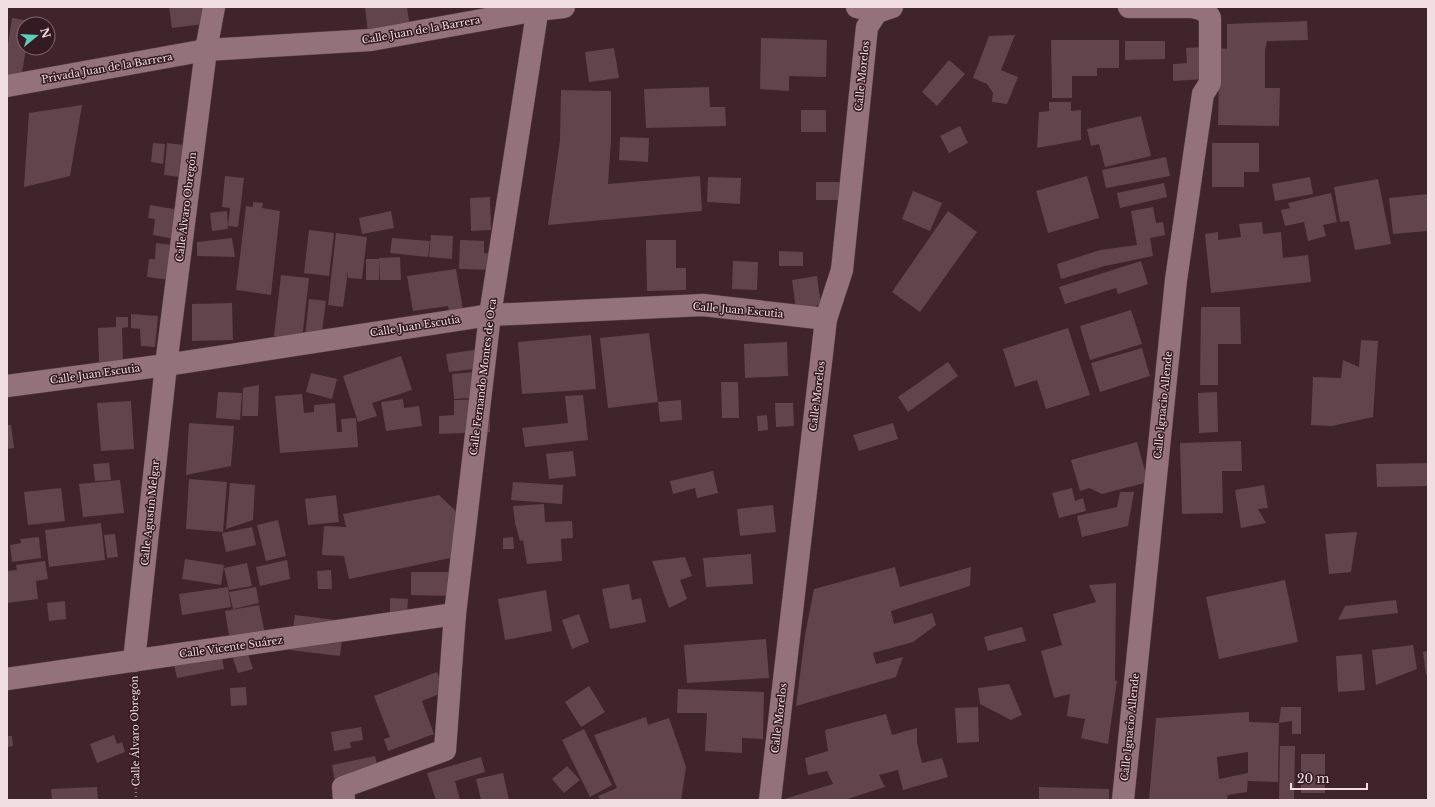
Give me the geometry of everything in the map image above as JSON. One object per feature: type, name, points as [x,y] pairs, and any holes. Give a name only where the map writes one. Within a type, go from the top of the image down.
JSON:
[{"type":"street","name":"Calle Álvaro Obregón","points":[[166,365],[206,50],[214,7]]},
{"type":"street","name":"Calle Juan de la Barrera","points":[[206,50],[371,40],[537,8],[564,7]]},
{"type":"street","name":"Calle Ignacio Allende","points":[[1123,800],[1176,280],[1203,94],[1210,83],[1210,18],[1207,13],[1202,9],[1192,8],[1129,7]]},
{"type":"street","name":"Calle Fernando Montes de Oca","points":[[344,800],[343,787],[445,750],[455,614],[490,315],[537,8]]},
{"type":"street","name":"Calle Morelos","points":[[770,800],[826,319],[842,270],[867,27],[876,9]]},
{"type":"street","name":"Privada Juan de la Barrera","points":[[7,86],[206,50]]},
{"type":"street","name":"Calle Juan Escutia","points":[[7,386],[166,365],[490,315],[703,305],[826,319]]},
{"type":"street","name":"Calle Agustín Melgar","points":[[134,661],[166,365]]},
{"type":"street","name":"Calle Vicente Suárez","points":[[7,679],[455,614]]},
{"type":"path","name":"Calle Álvaro Obregón","points":[[134,661],[136,800]]},
{"type":"building","points":[[169,7],[209,7],[211,23],[172,28]]},
{"type":"building","points":[[365,7],[407,7],[410,28],[368,33]]},
{"type":"building","points":[[12,18],[16,19],[16,56],[25,56],[20,86],[7,84],[7,51]]},
{"type":"building","points":[[1307,21],[1308,40],[1267,41],[1265,50],[1265,88],[1280,88],[1279,126],[1218,125],[1220,48],[1227,49],[1227,24]]},
{"type":"building","points":[[1015,35],[1001,70],[1018,77],[1007,104],[992,102],[993,93],[987,84],[973,78],[989,36]]},
{"type":"building","points":[[761,38],[827,40],[826,77],[789,76],[789,91],[760,89]]},
{"type":"building","points":[[1051,40],[1119,40],[1119,68],[1097,68],[1097,76],[1072,76],[1072,98],[1052,98]]},
{"type":"building","points":[[1125,41],[1165,41],[1165,59],[1125,60]]},
{"type":"building","points":[[1202,47],[1204,79],[1173,81],[1173,64],[1187,63],[1186,48]]},
{"type":"building","points":[[614,48],[619,78],[589,82],[585,52]]},
{"type":"building","points":[[949,60],[965,74],[937,106],[922,92]]},
{"type":"building","points":[[709,87],[710,107],[725,107],[726,126],[646,128],[644,89]]},
{"type":"building","points":[[561,90],[611,91],[611,141],[608,184],[700,176],[702,211],[548,225],[560,140]]},
{"type":"building","points":[[1049,102],[1071,102],[1071,111],[1081,110],[1081,140],[1037,148],[1039,112],[1049,111]]},
{"type":"building","points":[[82,105],[70,176],[24,187],[29,113]]},
{"type":"building","points":[[801,110],[826,110],[826,132],[801,132]]},
{"type":"building","points":[[1141,116],[1151,156],[1105,167],[1099,144],[1091,146],[1087,129]]},
{"type":"building","points":[[960,126],[968,143],[949,153],[940,136]]},
{"type":"building","points":[[620,137],[649,138],[648,162],[619,160]]},
{"type":"building","points":[[153,143],[165,144],[163,164],[151,162]]},
{"type":"building","points":[[167,143],[184,145],[180,177],[164,175]]},
{"type":"building","points":[[1212,143],[1259,143],[1259,172],[1244,172],[1244,187],[1212,187]]},
{"type":"building","points":[[1166,157],[1170,176],[1106,188],[1102,170]]},
{"type":"building","points":[[225,176],[244,178],[238,227],[228,226],[230,208],[222,207]]},
{"type":"building","points":[[1087,176],[1099,218],[1048,233],[1036,191]]},
{"type":"building","points":[[708,177],[741,178],[740,204],[707,202]]},
{"type":"building","points":[[1310,177],[1313,194],[1275,201],[1272,184]]},
{"type":"building","points":[[1378,179],[1391,244],[1355,250],[1349,221],[1340,222],[1334,187]]},
{"type":"building","points":[[816,182],[841,182],[841,200],[816,200]]},
{"type":"building","points":[[1164,183],[1167,197],[1120,208],[1117,193]]},
{"type":"building","points":[[913,191],[942,203],[930,231],[902,219]]},
{"type":"building","points":[[1331,193],[1337,222],[1323,225],[1326,236],[1308,241],[1304,222],[1285,226],[1281,210],[1290,208],[1288,203]]},
{"type":"building","points":[[1428,194],[1428,231],[1393,234],[1389,198]]},
{"type":"building","points":[[490,197],[491,230],[471,231],[470,198]]},
{"type":"building","points":[[253,202],[263,203],[262,208],[280,211],[271,295],[236,290],[246,206],[253,207]]},
{"type":"building","points":[[150,205],[179,210],[175,239],[153,235],[155,219],[148,218]]},
{"type":"building","points":[[1153,207],[1156,223],[1163,222],[1165,235],[1150,238],[1153,256],[1105,266],[1061,279],[1057,264],[1100,250],[1137,245],[1131,211]]},
{"type":"building","points":[[227,211],[228,229],[212,231],[210,213]]},
{"type":"building","points":[[391,211],[394,228],[362,234],[359,218]]},
{"type":"building","points":[[948,211],[977,232],[920,312],[892,292]]},
{"type":"building","points":[[1262,222],[1263,234],[1281,232],[1283,258],[1308,255],[1311,282],[1211,293],[1205,234],[1218,232],[1218,240],[1241,237],[1239,224]]},
{"type":"building","points":[[309,230],[334,233],[329,276],[304,273]]},
{"type":"building","points":[[336,233],[367,237],[362,279],[348,278],[348,271],[343,307],[328,305]]},
{"type":"building","points":[[431,235],[453,236],[452,259],[429,257]]},
{"type":"building","points":[[232,238],[235,257],[197,256],[197,242]]},
{"type":"building","points":[[392,238],[430,241],[428,257],[390,253]]},
{"type":"building","points":[[460,240],[484,241],[484,253],[495,254],[495,270],[459,269]]},
{"type":"building","points":[[646,240],[676,240],[676,268],[686,268],[686,290],[647,291]]},
{"type":"building","points":[[156,243],[173,245],[170,280],[147,277],[149,259],[155,259]]},
{"type":"building","points":[[779,251],[803,252],[803,266],[779,266]]},
{"type":"building","points":[[400,257],[401,280],[380,280],[379,258]]},
{"type":"building","points":[[366,259],[379,259],[379,280],[366,280]]},
{"type":"building","points":[[733,261],[758,262],[757,290],[732,289]]},
{"type":"building","points":[[1141,261],[1148,284],[1118,294],[1116,288],[1065,304],[1059,287]]},
{"type":"building","points":[[456,269],[463,310],[449,311],[448,306],[413,311],[407,276]]},
{"type":"building","points":[[281,275],[309,278],[302,339],[274,336]]},
{"type":"building","points":[[817,276],[821,305],[796,309],[792,280]]},
{"type":"building","points":[[309,299],[326,301],[321,339],[305,337]]},
{"type":"building","points":[[232,303],[233,340],[192,341],[192,304]]},
{"type":"building","points":[[1201,307],[1240,307],[1241,344],[1218,344],[1218,385],[1200,385]]},
{"type":"building","points":[[1131,310],[1142,344],[1090,360],[1080,326]]},
{"type":"building","points":[[131,314],[158,316],[155,347],[141,346],[140,329],[131,328]]},
{"type":"building","points":[[116,317],[128,317],[128,327],[122,328],[123,361],[99,362],[98,328],[116,327]]},
{"type":"building","points":[[1068,328],[1090,395],[1046,409],[1037,380],[1015,387],[1003,349]]},
{"type":"building","points":[[649,333],[658,402],[608,408],[600,338]]},
{"type":"building","points":[[591,335],[596,389],[522,394],[518,342]]},
{"type":"building","points":[[1361,340],[1378,341],[1373,417],[1332,426],[1311,425],[1313,377],[1341,378],[1343,360],[1359,367]]},
{"type":"building","points":[[787,342],[788,376],[745,378],[744,344]]},
{"type":"building","points":[[1142,348],[1150,376],[1100,392],[1091,363]]},
{"type":"building","points":[[481,349],[483,368],[449,372],[446,354]]},
{"type":"building","points":[[401,356],[412,390],[372,403],[377,416],[358,422],[343,376]]},
{"type":"building","points":[[948,362],[958,376],[908,412],[898,397]]},
{"type":"building","points":[[474,372],[475,385],[470,385],[471,398],[454,399],[452,374]]},
{"type":"building","points":[[311,373],[337,379],[332,399],[306,392]]},
{"type":"building","points":[[721,382],[738,382],[739,418],[722,418]]},
{"type":"building","points":[[259,385],[258,416],[242,416],[243,388]]},
{"type":"building","points":[[218,392],[242,393],[240,420],[216,418]]},
{"type":"building","points":[[1217,392],[1218,432],[1199,433],[1198,393]]},
{"type":"building","points":[[302,394],[304,413],[314,412],[314,405],[335,403],[337,432],[342,432],[341,419],[356,418],[358,447],[280,453],[275,396]]},
{"type":"building","points":[[583,395],[588,440],[525,447],[522,428],[568,423],[565,396]]},
{"type":"building","points":[[403,399],[404,408],[419,406],[422,426],[386,431],[381,402]]},
{"type":"building","points":[[489,399],[490,432],[439,434],[439,416],[454,415],[454,400]]},
{"type":"building","points":[[681,400],[682,420],[660,422],[658,402]]},
{"type":"building","points":[[131,401],[134,449],[101,451],[97,403]]},
{"type":"building","points":[[775,403],[793,403],[794,426],[776,427]]},
{"type":"building","points":[[767,415],[768,430],[758,431],[757,416]]},
{"type":"building","points":[[189,423],[234,426],[231,466],[186,475]]},
{"type":"building","points":[[893,423],[898,439],[859,451],[853,435]]},
{"type":"building","points":[[7,425],[11,425],[14,448],[7,449]]},
{"type":"building","points":[[1241,441],[1242,471],[1222,471],[1223,513],[1182,514],[1180,443]]},
{"type":"building","points":[[1137,442],[1148,482],[1102,494],[1089,488],[1080,491],[1071,460]]},
{"type":"building","points":[[573,451],[576,476],[549,479],[546,454]]},
{"type":"building","points":[[109,463],[111,480],[95,481],[93,464]]},
{"type":"building","points":[[1428,463],[1428,486],[1377,487],[1376,464]]},
{"type":"building","points":[[713,471],[718,493],[697,498],[695,488],[673,494],[670,481]]},
{"type":"building","points":[[189,479],[227,482],[223,532],[186,529]]},
{"type":"building","points":[[120,480],[124,513],[83,517],[79,484]]},
{"type":"building","points":[[513,482],[563,485],[562,504],[511,500]]},
{"type":"building","points":[[230,483],[255,485],[253,520],[226,529]]},
{"type":"building","points":[[1264,485],[1268,508],[1258,509],[1266,523],[1241,528],[1235,490]]},
{"type":"building","points":[[61,488],[65,521],[28,525],[24,492]]},
{"type":"building","points":[[1072,488],[1075,501],[1083,498],[1086,511],[1059,518],[1052,493]]},
{"type":"building","points":[[1120,492],[1134,492],[1128,526],[1082,537],[1077,516],[1117,507]]},
{"type":"building","points":[[336,495],[339,522],[308,525],[305,499]]},
{"type":"building","points":[[439,495],[461,516],[465,555],[349,579],[344,556],[322,555],[324,526],[346,527],[343,514]]},
{"type":"building","points":[[544,504],[545,522],[572,521],[573,538],[561,539],[562,561],[527,564],[523,540],[520,541],[515,523],[513,506]]},
{"type":"building","points":[[773,505],[776,532],[740,536],[737,509]]},
{"type":"building","points":[[278,520],[286,556],[266,561],[257,525]]},
{"type":"building","points":[[101,523],[105,560],[49,567],[45,530]]},
{"type":"building","points":[[252,527],[256,545],[226,552],[222,533]]},
{"type":"building","points":[[1357,532],[1351,572],[1329,574],[1325,534]]},
{"type":"building","points":[[115,534],[118,557],[107,558],[104,535]]},
{"type":"building","points":[[39,537],[41,558],[12,562],[10,545],[21,543],[20,539]]},
{"type":"building","points":[[513,537],[514,549],[503,549],[503,538]]},
{"type":"building","points":[[751,554],[753,584],[706,587],[703,558]]},
{"type":"building","points":[[685,557],[692,576],[680,580],[687,599],[669,608],[652,561]]},
{"type":"building","points":[[185,559],[224,565],[221,585],[182,579]]},
{"type":"building","points":[[287,560],[290,579],[260,586],[256,567]]},
{"type":"building","points":[[45,561],[48,579],[36,581],[38,599],[7,603],[7,571],[17,570],[16,565]]},
{"type":"building","points":[[247,563],[252,586],[229,590],[224,568]]},
{"type":"building","points":[[895,567],[900,587],[971,567],[970,586],[891,611],[894,624],[932,613],[936,625],[913,642],[873,653],[876,664],[903,657],[896,677],[796,706],[805,635],[814,589]]},
{"type":"building","points":[[331,570],[332,589],[318,589],[317,571]]},
{"type":"building","points":[[411,572],[450,572],[450,596],[411,595]]},
{"type":"building","points":[[1285,580],[1298,642],[1219,659],[1206,597]]},
{"type":"building","points":[[1116,583],[1115,681],[1117,680],[1108,744],[1081,738],[1085,719],[1067,716],[1070,694],[1054,698],[1041,651],[1062,645],[1053,614],[1096,602],[1089,585]]},
{"type":"building","points":[[629,584],[632,600],[641,598],[646,622],[610,629],[602,589]]},
{"type":"building","points":[[228,587],[231,607],[182,615],[179,594]]},
{"type":"building","points":[[256,587],[259,603],[233,609],[229,592]]},
{"type":"building","points":[[546,590],[552,631],[505,640],[498,599]]},
{"type":"building","points":[[390,598],[408,599],[407,614],[390,613]]},
{"type":"building","points":[[1396,600],[1398,613],[1338,620],[1345,606]]},
{"type":"building","points":[[65,601],[66,619],[49,621],[47,603]]},
{"type":"building","points":[[259,605],[265,634],[230,641],[225,611]]},
{"type":"building","points":[[579,614],[589,642],[572,649],[562,620]]},
{"type":"building","points":[[295,615],[344,621],[340,656],[290,650]]},
{"type":"building","points":[[1022,627],[1026,641],[988,651],[984,637]]},
{"type":"building","points":[[243,639],[253,669],[238,673],[228,644]]},
{"type":"building","points":[[766,639],[769,678],[687,683],[684,645]]},
{"type":"building","points":[[1413,645],[1417,669],[1376,685],[1372,650]]},
{"type":"building","points":[[221,651],[224,669],[177,678],[173,660]]},
{"type":"building","points":[[1428,651],[1428,674],[1426,675],[1423,652]]},
{"type":"building","points":[[1362,654],[1365,690],[1338,692],[1336,656]]},
{"type":"building","points":[[437,672],[444,692],[422,701],[434,734],[388,751],[384,739],[390,737],[374,696]]},
{"type":"building","points":[[1009,684],[1022,715],[1011,720],[980,704],[978,688]]},
{"type":"building","points":[[589,686],[605,712],[581,727],[565,702]]},
{"type":"building","points":[[246,687],[247,705],[231,706],[230,688]]},
{"type":"building","points":[[678,689],[764,692],[763,739],[742,738],[742,753],[705,751],[707,713],[677,713]]},
{"type":"building","points":[[978,707],[979,742],[957,743],[955,708]]},
{"type":"building","points":[[1281,707],[1301,707],[1301,734],[1292,734],[1292,721],[1279,723]]},
{"type":"building","points":[[1249,712],[1249,722],[1279,723],[1278,782],[1248,781],[1248,776],[1247,792],[1228,795],[1227,800],[1149,800],[1156,718]],"holes":[[[1248,752],[1248,773],[1219,779],[1217,757]]]},
{"type":"building","points":[[886,714],[892,735],[917,728],[917,743],[922,763],[942,758],[948,777],[903,790],[898,770],[879,775],[885,787],[844,800],[781,800],[833,784],[827,771],[808,775],[805,758],[828,751],[825,730]]},
{"type":"building","points":[[646,717],[648,725],[669,718],[686,767],[681,800],[600,800],[598,796],[617,788],[594,735]]},
{"type":"building","points":[[361,727],[363,740],[350,742],[351,748],[334,751],[331,732]]},
{"type":"building","points":[[584,729],[612,785],[590,797],[562,740]]},
{"type":"building","points":[[114,735],[117,744],[122,742],[125,752],[97,763],[90,744]]},
{"type":"building","points":[[7,736],[12,736],[13,746],[7,747]]},
{"type":"building","points":[[1280,746],[1295,746],[1294,800],[1279,800]]},
{"type":"building","points":[[1301,754],[1325,754],[1325,793],[1301,793]]},
{"type":"building","points":[[375,756],[379,773],[335,782],[332,765]]},
{"type":"building","points":[[481,757],[485,772],[455,781],[460,800],[436,800],[427,773]]},
{"type":"building","points":[[567,766],[580,780],[564,793],[552,779]]},
{"type":"building","points":[[503,773],[509,800],[481,800],[476,779]]},
{"type":"building","points":[[97,787],[98,800],[52,800],[51,789]]},
{"type":"building","points":[[1039,787],[1109,789],[1109,800],[1039,800]]}]
